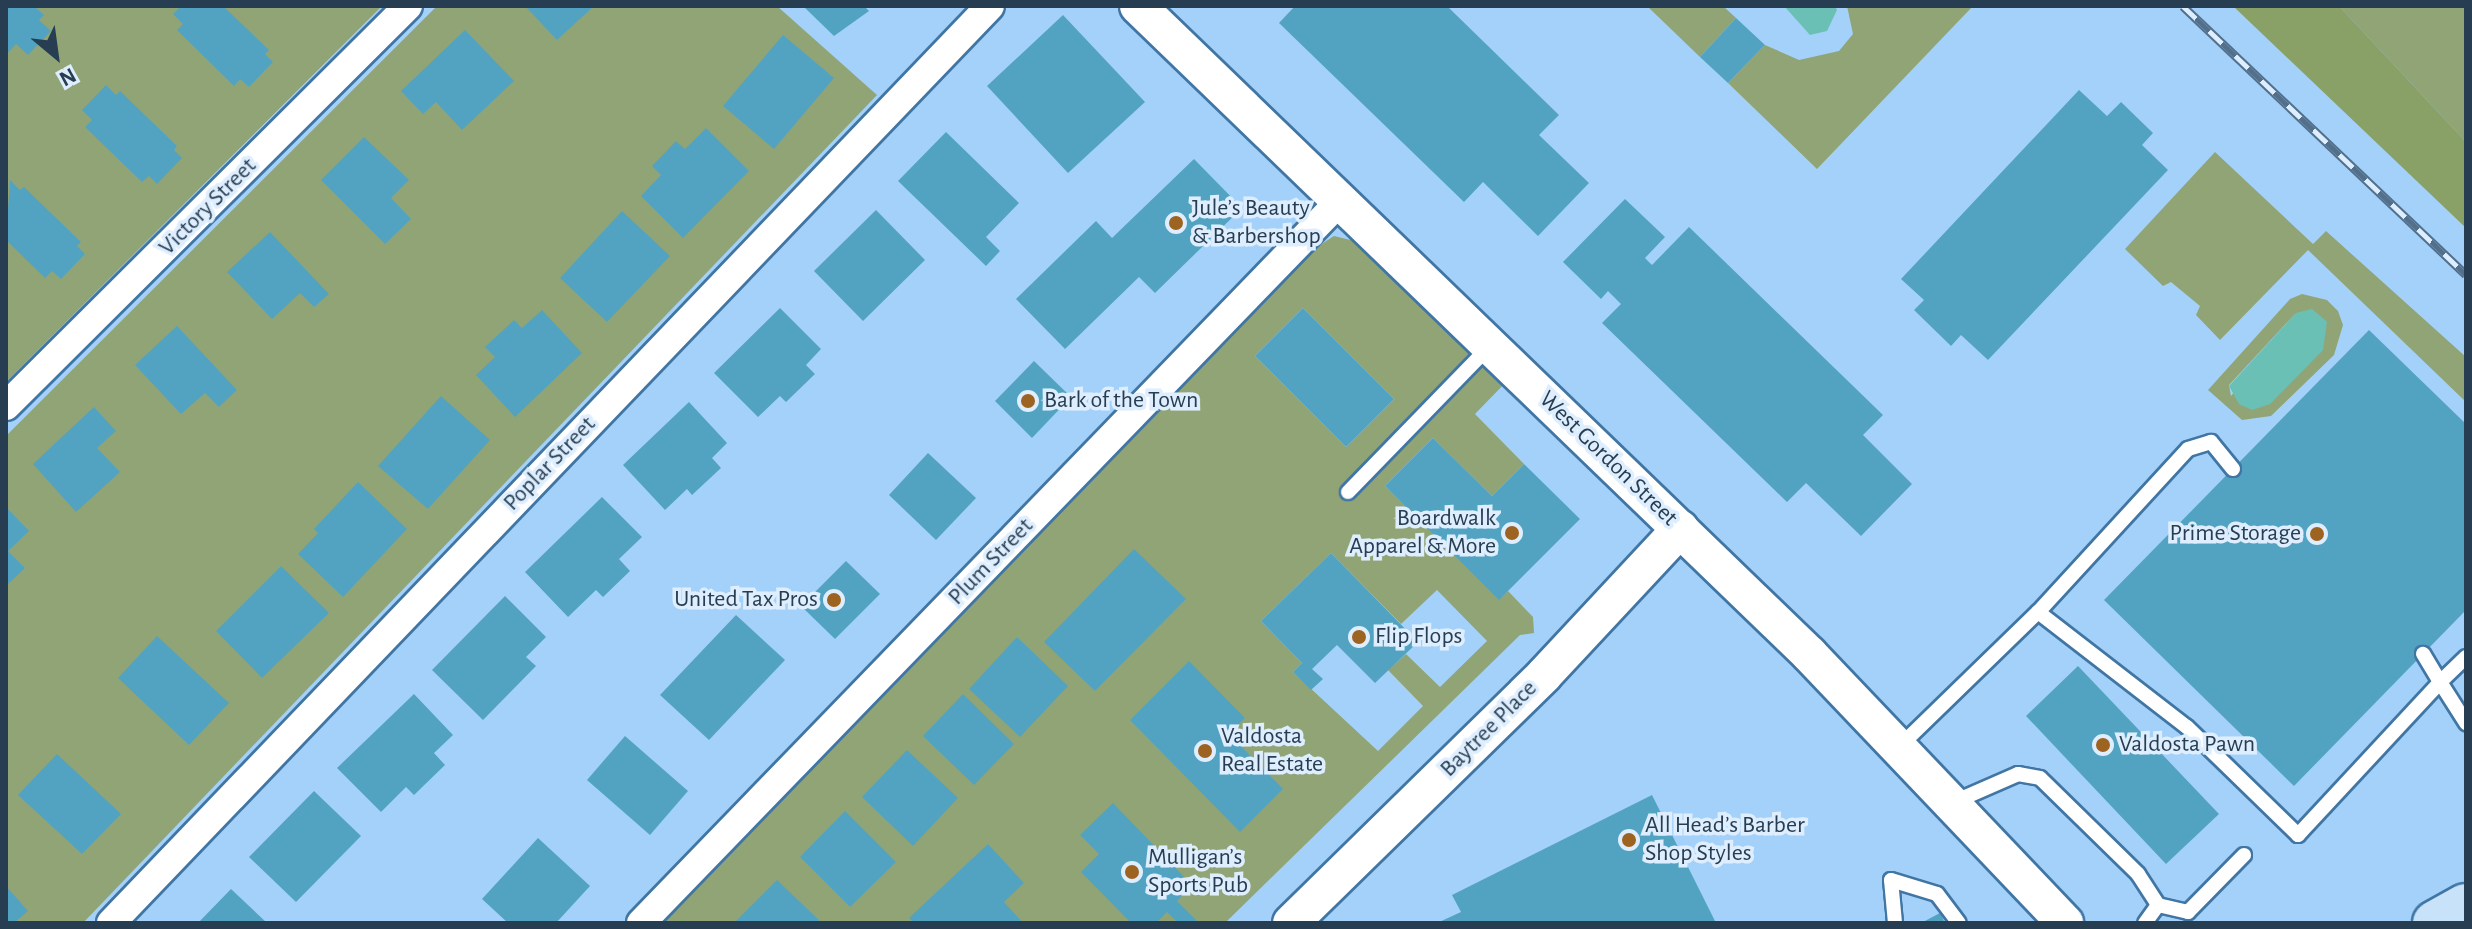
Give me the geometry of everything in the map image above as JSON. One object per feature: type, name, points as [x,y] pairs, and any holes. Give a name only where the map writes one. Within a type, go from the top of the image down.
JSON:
[{"type":"main road","points":[[2435,923],[2466,906]]},
{"type":"street","name":"Victory Street","points":[[6,406],[408,6]]},
{"type":"street","name":"Poplar Street","points":[[111,923],[990,6]]},
{"type":"street","name":"West Gordon Street","points":[[1138,6],[1680,529],[1900,746],[2065,923]]},
{"type":"street","name":"Plum Street","points":[[641,923],[1341,200]]},
{"type":"street","name":"Baytree Place","points":[[1291,923],[1544,675],[1680,529]]},
{"type":"lane","points":[[1348,492],[1490,345]]},
{"type":"lane","points":[[1900,746],[2038,612],[2188,449],[2211,442],[2233,469]]},
{"type":"lane","points":[[2038,612],[2079,639],[2187,727],[2298,835],[2466,657]]},
{"type":"lane","points":[[2423,654],[2466,723]]},
{"type":"lane","points":[[1954,802],[2018,774],[2040,778],[2138,874],[2158,905],[2188,912],[2244,855]]},
{"type":"lane","points":[[1895,923],[1891,880],[1937,894],[1959,923]]},
{"type":"lane","points":[[2145,923],[2158,905]]},
{"type":"shaded area","points":[[6,6],[382,6],[6,382]]},
{"type":"shaded area","points":[[437,6],[777,6],[877,95],[83,923],[6,923],[6,436]]},
{"type":"shaded area","points":[[1647,6],[1723,6],[1736,18],[1700,57]]},
{"type":"shaded area","points":[[1784,6],[1835,6],[1837,10],[1827,31],[1810,35]]},
{"type":"shaded area","points":[[1847,6],[1973,6],[1817,169],[1728,83],[1765,45],[1799,60],[1839,51],[1853,34]]},
{"type":"shaded area","points":[[2233,6],[2339,6],[2466,142],[2466,228]]},
{"type":"shaded area","points":[[2339,6],[2466,6],[2466,142]]},
{"type":"shaded area","points":[[2215,152],[2313,244],[2326,231],[2466,357],[2466,402],[2308,250],[2220,340],[2196,315],[2200,306],[2171,282],[2163,286],[2125,249]]},
{"type":"shaded area","points":[[1334,236],[1363,243],[1508,380],[1475,414],[1524,464],[1492,496],[1433,438],[1385,486],[1499,599],[1508,591],[1533,617],[1534,633],[1520,635],[1225,923],[661,923],[1320,245]],"holes":[[[1303,308],[1394,399],[1346,447],[1255,356]],[[1331,553],[1401,624],[1437,590],[1487,641],[1440,687],[1406,654],[1388,670],[1423,706],[1378,751],[1293,672],[1302,663],[1261,621]]]},
{"type":"shaded area","points":[[2302,294],[2327,300],[2338,311],[2343,325],[2334,355],[2271,416],[2242,420],[2208,390],[2290,299]],"holes":[[[2296,313],[2231,396],[2229,385]]]},
{"type":"shaded area","points":[[2312,309],[2327,322],[2323,350],[2270,404],[2252,410],[2239,404],[2229,386],[2296,313]]},
{"type":"building","points":[[6,6],[34,6],[44,15],[39,20],[51,31],[28,55],[16,44],[6,55]]},
{"type":"building","points":[[181,6],[223,6],[269,50],[265,54],[273,62],[249,87],[240,79],[234,86],[177,30],[183,24],[173,14]]},
{"type":"building","points":[[525,6],[594,6],[557,40]]},
{"type":"building","points":[[803,6],[864,6],[869,11],[834,36]]},
{"type":"building","points":[[1295,6],[1447,6],[1559,115],[1539,135],[1589,183],[1538,236],[1483,182],[1464,202],[1279,23]]},
{"type":"building","points":[[1063,15],[1145,102],[1068,173],[987,86]]},
{"type":"building","points":[[1736,18],[1765,45],[1728,83],[1700,57]]},
{"type":"building","points":[[465,30],[514,81],[462,130],[436,102],[423,114],[401,91]]},
{"type":"building","points":[[783,35],[834,78],[774,149],[723,106]]},
{"type":"building","points":[[106,85],[116,95],[120,91],[177,146],[174,150],[182,158],[157,184],[149,176],[142,182],[85,127],[92,120],[82,110]]},
{"type":"building","points":[[2079,90],[2107,116],[2121,102],[2153,133],[2142,145],[2168,170],[1988,360],[1961,335],[1951,346],[1914,310],[1924,300],[1901,279]]},
{"type":"building","points":[[706,128],[749,171],[683,238],[641,196],[661,175],[652,166],[676,141],[685,149]]},
{"type":"building","points":[[946,132],[1019,203],[986,237],[1000,251],[986,266],[898,181]]},
{"type":"building","points":[[364,137],[409,180],[391,198],[411,219],[385,244],[321,180]]},
{"type":"building","points":[[1194,159],[1242,208],[1155,293],[1139,277],[1065,349],[1016,299],[1096,221],[1112,238]]},
{"type":"building","points":[[10,180],[20,190],[24,187],[81,242],[77,246],[85,254],[61,279],[52,271],[45,278],[6,240]]},
{"type":"building","points":[[1625,199],[1665,237],[1645,258],[1652,265],[1689,227],[1883,415],[1863,435],[1912,484],[1861,536],[1806,483],[1787,502],[1602,323],[1621,304],[1608,291],[1601,299],[1563,262]]},
{"type":"building","points":[[876,210],[925,260],[863,321],[814,271]]},
{"type":"building","points":[[622,211],[670,256],[607,322],[560,278]]},
{"type":"building","points":[[270,232],[329,294],[314,307],[300,293],[272,319],[227,272]]},
{"type":"building","points":[[780,308],[821,349],[806,365],[815,374],[786,402],[780,396],[758,417],[714,373]]},
{"type":"building","points":[[1303,308],[1394,399],[1346,447],[1255,356]]},
{"type":"building","points":[[542,310],[582,353],[515,417],[476,375],[495,357],[485,347],[514,320],[522,328]]},
{"type":"building","points":[[177,326],[237,390],[219,407],[205,393],[181,414],[135,365]]},
{"type":"building","name":"Prime Storage","points":[[2369,330],[2466,424],[2466,610],[2294,786],[2104,600]]},
{"type":"building","points":[[1034,361],[1071,397],[1032,438],[995,401]]},
{"type":"building","points":[[441,396],[490,440],[428,509],[378,466]]},
{"type":"building","points":[[689,402],[727,443],[712,458],[721,468],[692,495],[687,489],[665,510],[623,465]]},
{"type":"building","points":[[94,407],[116,431],[97,448],[120,472],[76,512],[33,464]]},
{"type":"building","points":[[1433,438],[1492,496],[1524,464],[1580,519],[1499,600],[1385,486]]},
{"type":"building","points":[[928,453],[976,498],[936,540],[889,495]]},
{"type":"building","points":[[358,482],[407,529],[343,597],[298,554],[318,533],[314,529]]},
{"type":"building","points":[[602,497],[642,537],[619,559],[630,571],[603,597],[596,590],[568,617],[525,572]]},
{"type":"building","points":[[6,507],[29,531],[8,551],[25,568],[6,586]]},
{"type":"building","points":[[1134,549],[1186,599],[1095,691],[1044,642]]},
{"type":"building","points":[[1331,553],[1418,642],[1375,683],[1337,645],[1312,669],[1323,679],[1311,690],[1293,672],[1302,663],[1261,621]]},
{"type":"building","points":[[846,561],[880,594],[835,639],[801,606]]},
{"type":"building","points":[[281,566],[329,613],[262,678],[216,631]]},
{"type":"building","points":[[505,596],[546,637],[526,657],[536,666],[483,720],[432,670]]},
{"type":"building","points":[[736,615],[785,660],[709,740],[660,695]]},
{"type":"building","points":[[157,636],[229,703],[189,745],[118,678]]},
{"type":"building","points":[[1017,637],[1068,686],[1020,737],[969,689]]},
{"type":"building","points":[[1189,661],[1245,718],[1229,734],[1283,789],[1240,832],[1130,720]]},
{"type":"building","name":"Valdosta Pawn","points":[[2078,666],[2219,814],[2166,864],[2026,716]]},
{"type":"building","points":[[414,694],[453,735],[434,753],[445,765],[414,795],[406,787],[381,812],[337,768]]},
{"type":"building","points":[[963,694],[1014,744],[974,785],[923,736]]},
{"type":"building","points":[[625,736],[688,791],[650,835],[587,780]]},
{"type":"building","points":[[907,750],[958,798],[913,846],[862,797]]},
{"type":"building","points":[[57,754],[121,814],[82,854],[18,795]]},
{"type":"building","points":[[314,791],[361,836],[296,902],[249,857]]},
{"type":"building","points":[[1652,795],[1716,923],[1437,923],[1461,912],[1452,895]]},
{"type":"building","points":[[1113,803],[1192,885],[1177,901],[1199,923],[1178,923],[1167,912],[1156,923],[1131,923],[1081,872],[1099,854],[1080,835]]},
{"type":"building","points":[[845,811],[896,862],[850,907],[800,857]]},
{"type":"building","points":[[538,838],[590,886],[556,923],[508,923],[482,899]]},
{"type":"building","points":[[988,844],[1024,883],[1004,902],[1023,923],[914,923],[909,918]]},
{"type":"building","points":[[777,880],[822,923],[734,923]]},
{"type":"building","points":[[6,886],[28,911],[14,923],[6,923]]},
{"type":"building","points":[[231,889],[267,923],[198,923]]},
{"type":"building","points":[[1940,913],[1945,923],[1921,923]]},
{"type":"railway","points":[[2183,6],[2466,275]]},
{"type":"place","name":"Jule’s Beauty & Barbershop","points":[[1176,223]]},
{"type":"place","name":"Bark of the Town","points":[[1028,401]]},
{"type":"place","name":"Boardwalk Apparel & More","points":[[1512,533]]},
{"type":"place","name":"Prime Storage","points":[[2317,534]]},
{"type":"place","name":"United Tax Pros","points":[[834,600]]},
{"type":"place","name":"Flip Flops","points":[[1359,637]]},
{"type":"place","name":"Valdosta Pawn","points":[[2103,745]]},
{"type":"place","name":"Valdosta Real Estate","points":[[1205,751]]},
{"type":"place","name":"All Head’s Barber Shop Styles","points":[[1629,840]]},
{"type":"place","name":"Mulligan’s Sports Pub","points":[[1132,872]]}]
